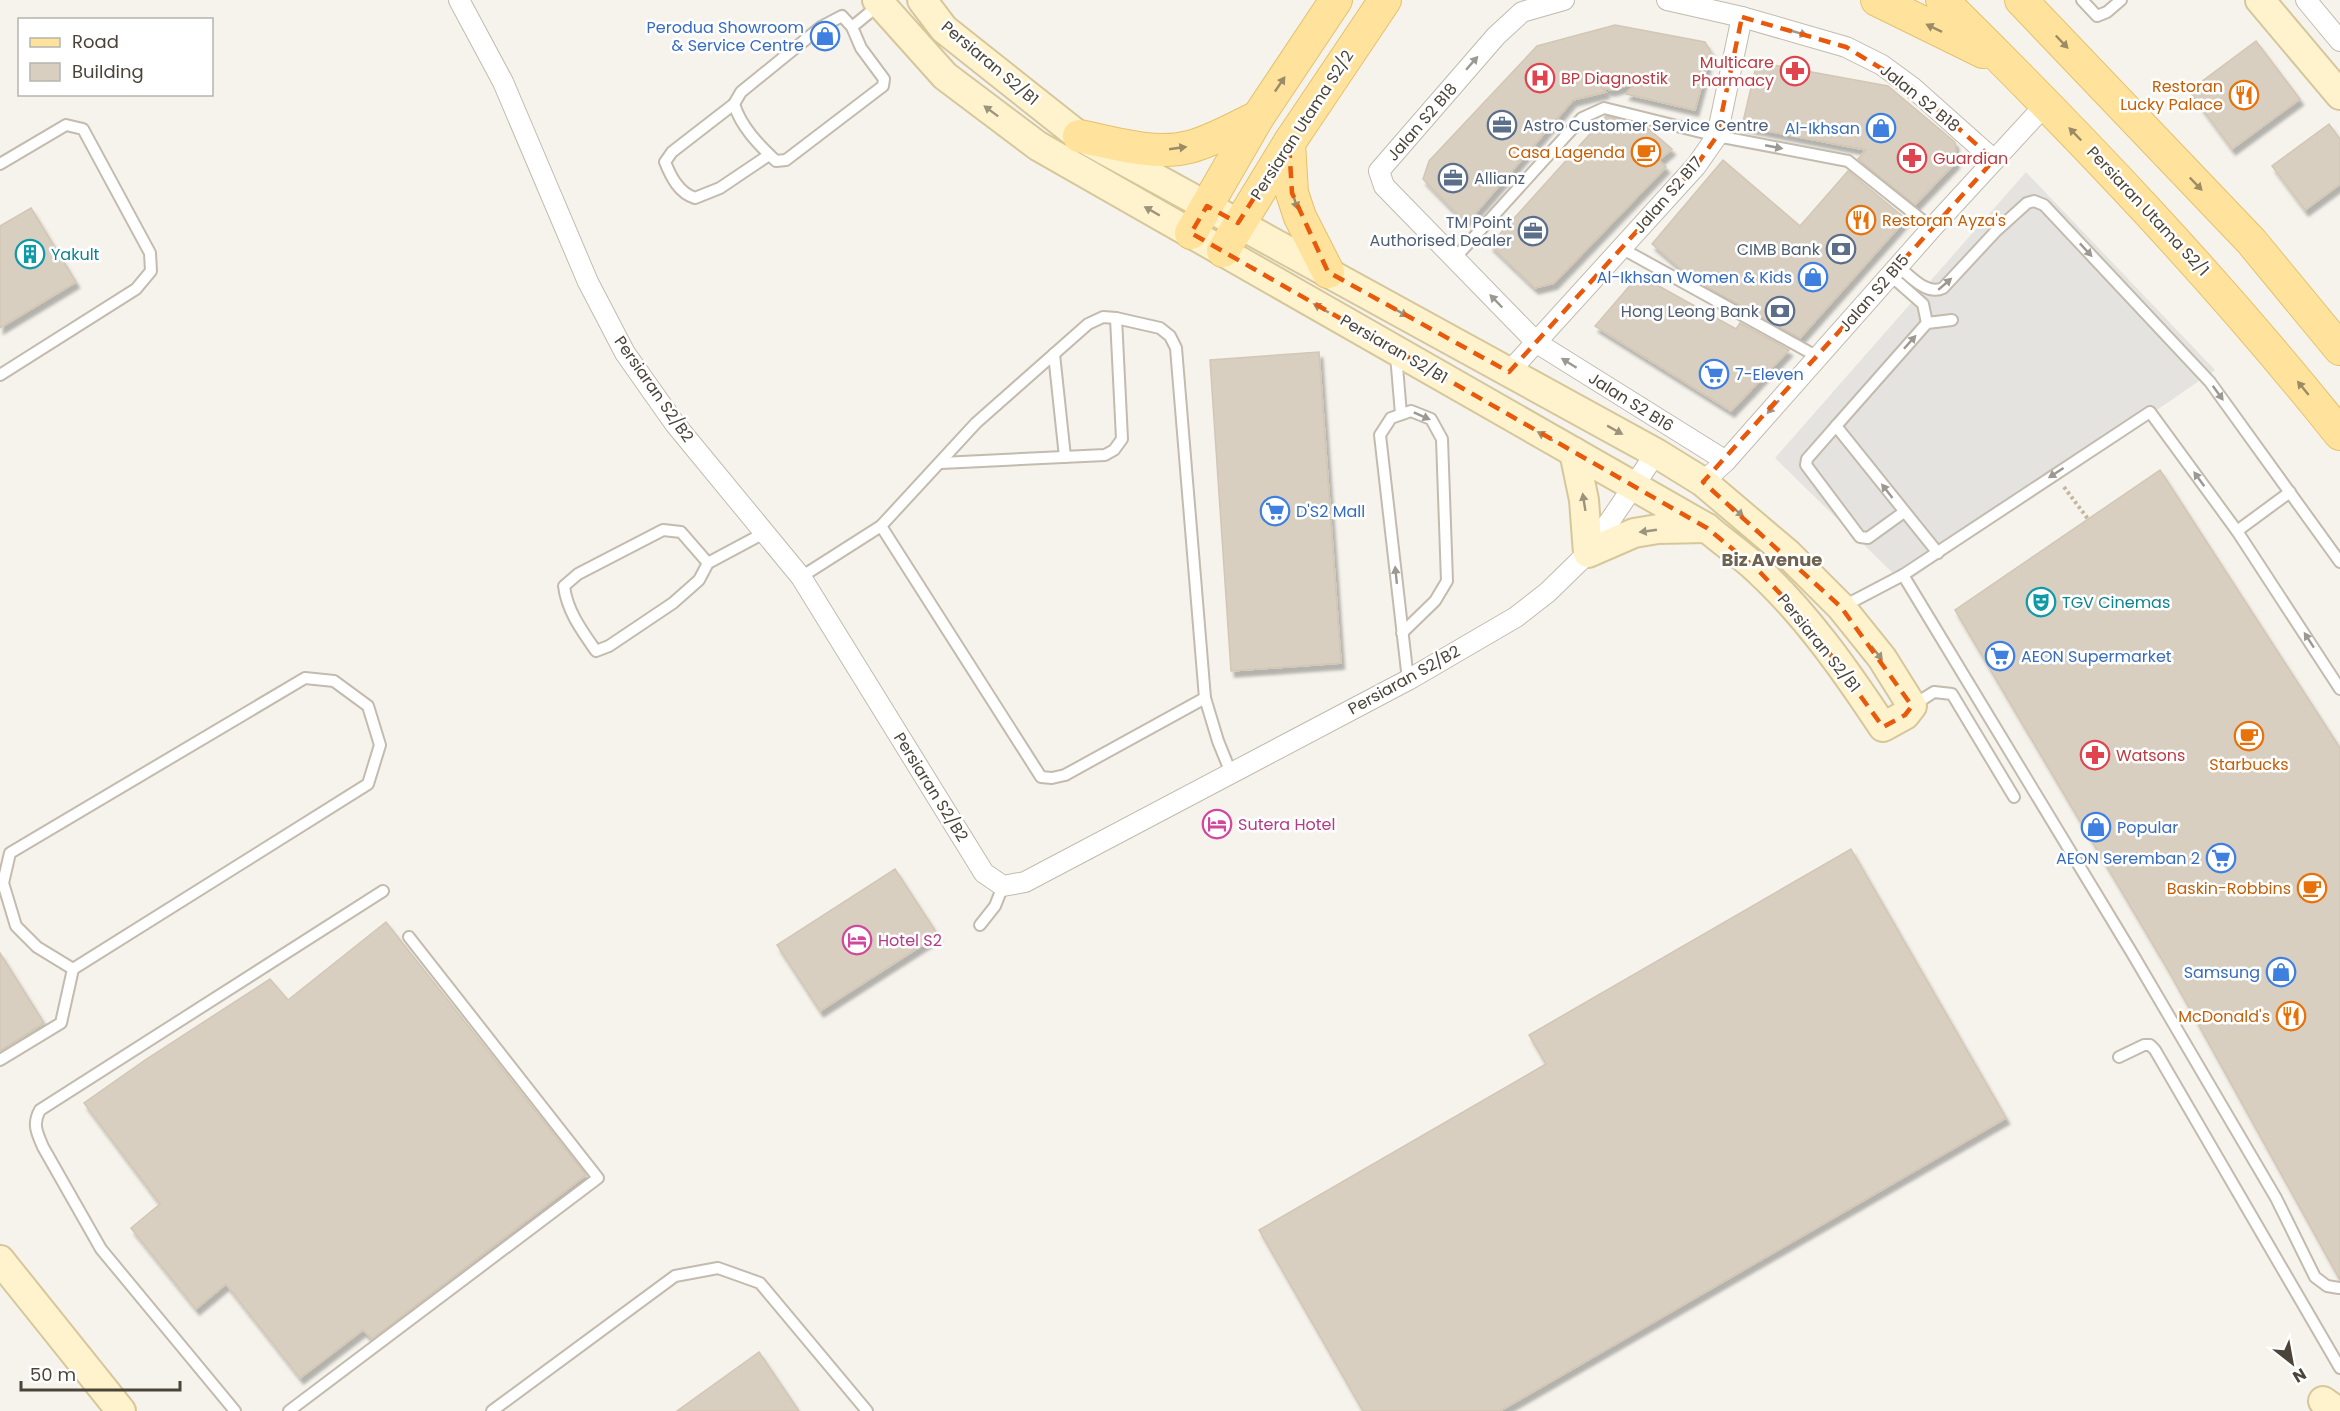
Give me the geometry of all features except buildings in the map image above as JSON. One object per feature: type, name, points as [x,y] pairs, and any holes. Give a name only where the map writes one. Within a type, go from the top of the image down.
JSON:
[{"type":"main road","points":[[1191,233],[1258,117],[1336,0]]},
{"type":"main road","name":"Persiaran Utama S2/2","points":[[1223,251],[1289,143],[1386,0]]},
{"type":"main road","points":[[1877,0],[2005,62]]},
{"type":"main road","name":"Persiaran Utama S2/1","points":[[1942,0],[2046,104],[2216,284],[2274,351],[2340,434]]},
{"type":"main road","points":[[2022,1],[2251,241],[2340,349]]},
{"type":"main road","points":[[1079,136],[1166,150],[1189,147],[1258,117]]},
{"type":"main road","points":[[1289,143],[1292,193],[1300,217],[1328,272]]},
{"type":"street","name":"Persiaran S2/B2","points":[[459,0],[503,82],[588,282],[626,353],[675,424],[801,577],[984,873],[1003,886],[1025,882],[1408,680],[1516,617],[1548,592],[1588,553],[1656,453]]},
{"type":"street","name":"Persiaran S2/B1","points":[[879,2],[945,76],[1038,146],[1707,528],[1757,569],[1806,621],[1883,727],[1905,716],[1912,706],[1882,658],[1841,607],[1788,554],[1703,482],[1656,453],[1079,136],[951,35],[922,0]]},
{"type":"street","name":"Jalan S2 B18","points":[[1537,343],[1384,186],[1379,171],[1496,36],[1522,12],[1564,0]]},
{"type":"street","name":"Jalan S2 B18","points":[[1667,0],[1743,17],[1846,47],[1882,65],[1912,87],[1994,160]]},
{"type":"street","points":[[2260,0],[2340,95]]},
{"type":"street","points":[[2309,1],[2340,41]]},
{"type":"street","name":"Jalan S2 B17","points":[[1509,372],[1696,166],[1717,136],[1743,17]]},
{"type":"street","name":"Jalan S2 B15","points":[[1703,482],[1726,461],[1894,270],[2046,104]]},
{"type":"street","name":"Jalan S2 B16","points":[[1537,343],[1726,461]]},
{"type":"street","points":[[1574,452],[1584,500],[1588,553],[1634,533],[1658,529],[1707,528]]},
{"type":"street","points":[[0,1261],[121,1411]]},
{"type":"lane","points":[[2082,0],[2097,16],[2107,12],[2121,0]]},
{"type":"lane","points":[[852,27],[879,2]]},
{"type":"lane","points":[[734,104],[745,128],[769,155],[776,161],[786,160],[883,86],[884,79],[861,48],[852,27],[842,16],[821,27],[741,92],[734,104],[672,152],[665,162],[684,195],[695,198],[720,188],[769,155]]},
{"type":"lane","points":[[1455,258],[1582,118],[1604,108],[1717,136],[1848,161],[1932,228]]},
{"type":"lane","points":[[0,164],[66,125],[83,129],[150,253],[151,271],[136,289],[0,375]]},
{"type":"lane","points":[[1894,270],[1928,290],[1937,291],[1943,288],[1996,231],[2027,203],[2034,201],[2044,205],[2210,382],[2340,562]]},
{"type":"lane","points":[[1621,248],[1818,357]]},
{"type":"lane","points":[[1894,270],[1923,304],[1927,323]]},
{"type":"lane","points":[[801,577],[881,526],[976,423],[1088,324],[1103,317],[1160,328],[1170,336],[1176,348],[1205,698],[1218,741],[1231,773]]},
{"type":"lane","points":[[941,463],[1105,455],[1119,446],[1122,439],[1116,318]]},
{"type":"lane","points":[[1904,512],[1868,538],[1860,537],[1806,465],[1807,459],[1927,323],[1952,320]]},
{"type":"lane","points":[[1395,350],[1401,414]]},
{"type":"lane","points":[[1054,354],[1065,457]]},
{"type":"lane","points":[[1402,633],[1435,601],[1447,581],[1442,439],[1431,419],[1411,411],[1391,418],[1380,435],[1402,633],[1408,680]]},
{"type":"lane","points":[[1841,607],[1903,575],[1938,553],[2150,412],[2335,670],[2340,689]]},
{"type":"lane","points":[[1836,426],[1938,553]]},
{"type":"lane","points":[[2237,531],[2290,492]]},
{"type":"lane","points":[[881,526],[1041,777],[1052,778],[1065,775],[1205,698]]},
{"type":"lane","points":[[708,563],[681,532],[663,530],[578,574],[564,586],[565,595],[575,621],[596,651],[609,646],[673,603],[699,580],[708,563],[766,532]]},
{"type":"lane","points":[[1903,575],[2132,953],[2276,1198],[2315,1276],[2327,1286],[2338,1288]]},
{"type":"lane","points":[[0,1060],[61,1023],[73,969],[368,784],[380,745],[368,706],[334,681],[305,678],[10,853],[3,883],[16,926],[37,946],[73,969]]},
{"type":"lane","points":[[1912,706],[1934,692],[1952,694],[2014,797]]},
{"type":"lane","points":[[980,925],[996,906],[1003,886]]},
{"type":"lane","points":[[235,1411],[101,1249],[43,1147],[35,1130],[35,1118],[40,1110],[383,891]]},
{"type":"lane","points":[[289,1411],[598,1178],[409,937]]},
{"type":"lane","points":[[2119,1057],[2144,1045],[2150,1045],[2155,1050],[2340,1368]]},
{"type":"lane","points":[[492,1411],[675,1276],[718,1268],[760,1282],[867,1411]]},
{"type":"path","points":[[2055,474],[2088,519]]},
{"type":"highlighted area","points":[[1742,17],[1846,47],[1912,87],[1994,160],[1703,482],[1841,607],[1912,706],[1905,715],[1883,727],[1806,621],[1757,569],[1707,528],[1191,233],[1207,206],[1238,223],[1289,143],[1292,193],[1328,272],[1509,372],[1696,166],[1717,136]]},
{"type":"shaded area","points":[[2026,172],[2215,370],[1904,584],[1775,458]]},
{"type":"place","name":"Perodua Showroom & Service Centre","points":[[825,36]]},
{"type":"place","name":"Multicare Pharmacy","points":[[1795,71]]},
{"type":"place","name":"BP Diagnostik","points":[[1540,78]]},
{"type":"place","name":"Restoran Lucky Palace","points":[[2244,95]]},
{"type":"place","name":"Astro Customer Service Centre","points":[[1502,125]]},
{"type":"place","name":"Al-Ikhsan","points":[[1881,128]]},
{"type":"place","name":"Casa Lagenda","points":[[1646,152]]},
{"type":"place","name":"Guardian","points":[[1912,158]]},
{"type":"place","name":"Allianz","points":[[1453,178]]},
{"type":"place","name":"Restoran Ayza's","points":[[1861,220]]},
{"type":"place","name":"TM Point Authorised Dealer","points":[[1533,231]]},
{"type":"place","name":"CIMB Bank","points":[[1841,249]]},
{"type":"place","name":"Yakult","points":[[30,254]]},
{"type":"place","name":"Al-Ikhsan Women & Kids","points":[[1813,277]]},
{"type":"place","name":"Hong Leong Bank","points":[[1780,311]]},
{"type":"place","name":"7-Eleven","points":[[1714,374]]},
{"type":"place","name":"D'S2 Mall","points":[[1275,511]]},
{"type":"place","name":"TGV Cinemas","points":[[2041,602]]},
{"type":"place","name":"AEON Supermarket","points":[[2000,656]]},
{"type":"place","name":"Starbucks","points":[[2249,736]]},
{"type":"place","name":"Watsons","points":[[2095,755]]},
{"type":"place","name":"Sutera Hotel","points":[[1217,824]]},
{"type":"place","name":"Popular","points":[[2096,827]]},
{"type":"place","name":"AEON Seremban 2","points":[[2221,858]]},
{"type":"place","name":"Baskin-Robbins","points":[[2312,888]]},
{"type":"place","name":"Hotel S2","points":[[857,940]]},
{"type":"place","name":"Samsung","points":[[2281,972]]},
{"type":"place","name":"McDonald's","points":[[2291,1016]]},
{"type":"district","name":"Biz Avenue","points":[[1772,559]]}]
